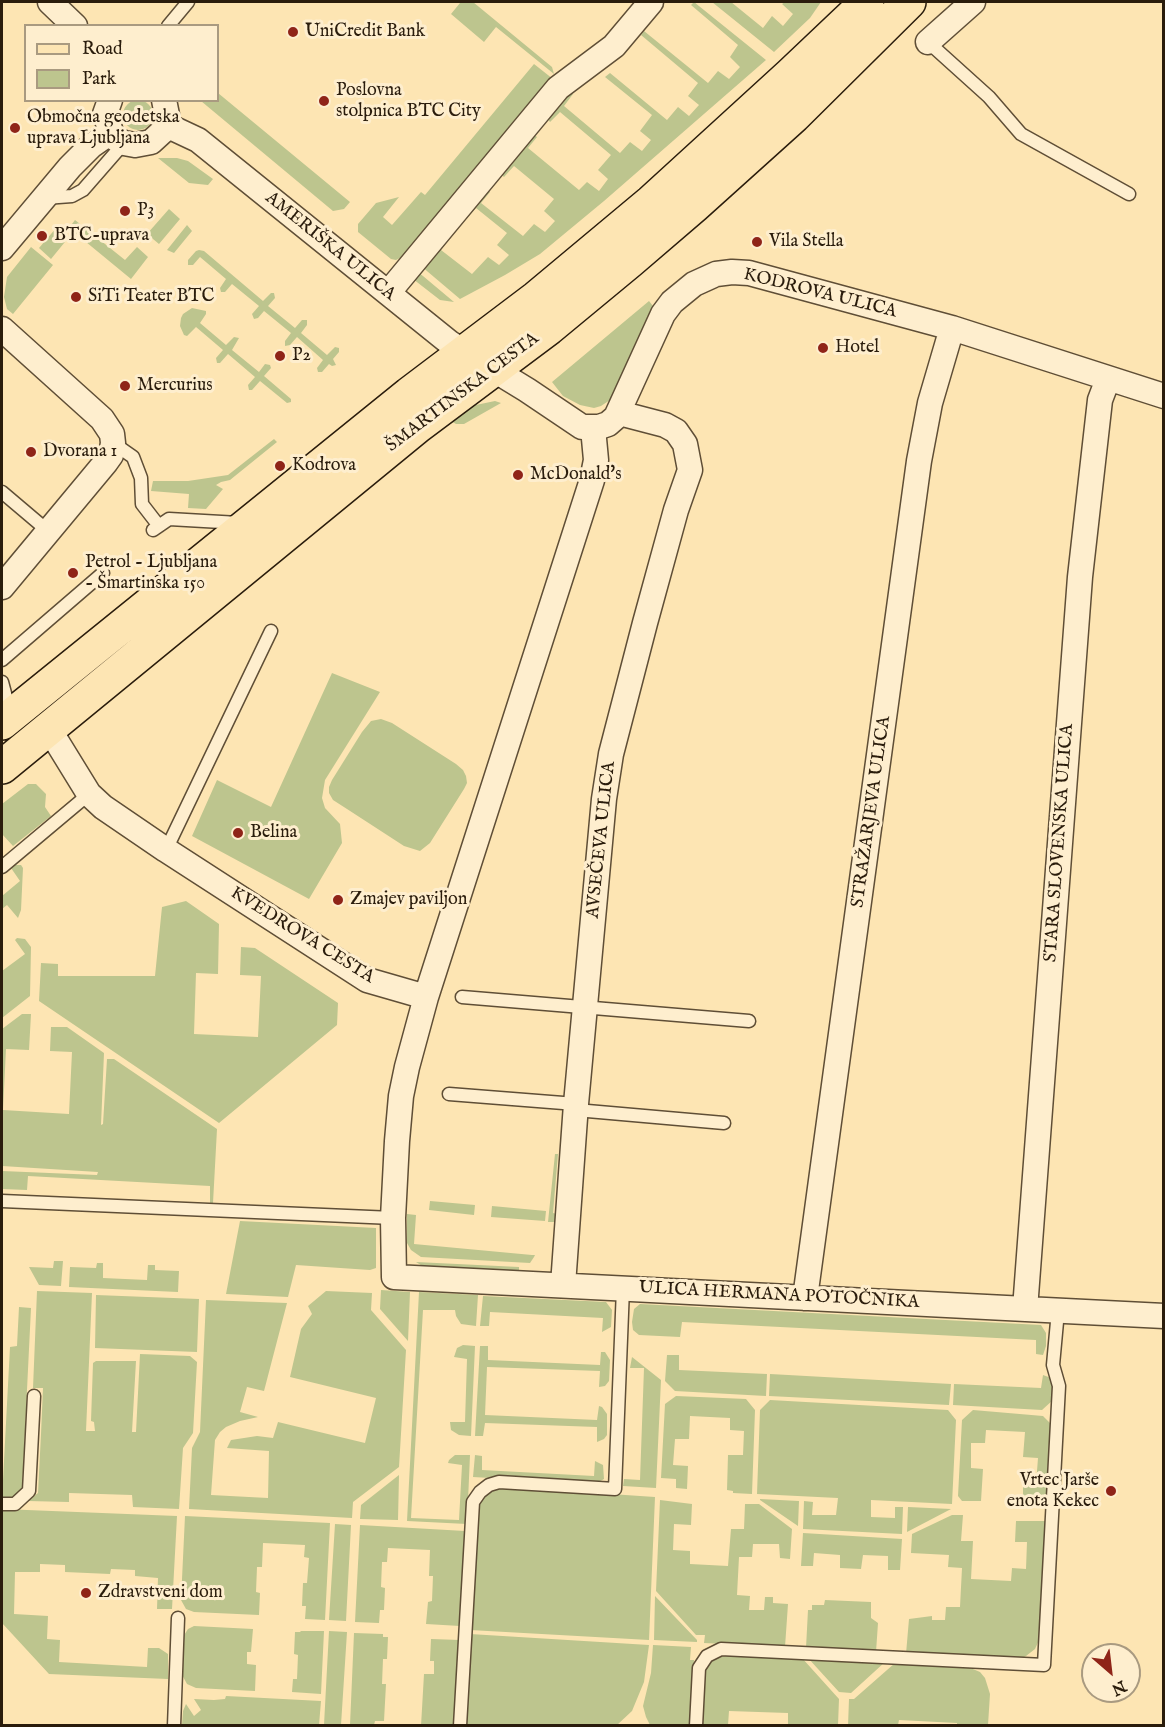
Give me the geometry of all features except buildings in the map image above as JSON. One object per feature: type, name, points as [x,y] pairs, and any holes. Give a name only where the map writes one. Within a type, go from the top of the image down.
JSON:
[{"type":"main road","name":"ŠMARTINSKA CESTA","points":[[6,719],[409,394],[536,297],[651,202],[867,2]]},
{"type":"main road","name":"ŠMARTINSKA CESTA","points":[[2,767],[418,426],[549,328],[694,207],[794,116],[909,2]]},
{"type":"street","points":[[50,2],[73,24]]},
{"type":"street","points":[[388,293],[558,88],[614,46],[651,2]]},
{"type":"street","points":[[928,42],[973,2]]},
{"type":"street","points":[[109,102],[105,114],[118,137],[135,145],[151,142],[159,136],[166,125],[164,102]]},
{"type":"street","name":"AMERIŠKA ULICA","points":[[166,125],[198,140],[426,325],[494,369]]},
{"type":"street","points":[[2,248],[91,146],[118,137]]},
{"type":"street","name":"KODROVA ULICA","points":[[619,413],[663,314],[686,289],[716,274],[732,272],[749,273],[952,328],[1164,396]]},
{"type":"street","name":"STRAŽARJEVA ULICA","points":[[805,1298],[920,460],[930,404],[952,328]]},
{"type":"street","points":[[2,329],[102,419],[123,450]]},
{"type":"street","points":[[494,369],[582,427],[593,428],[608,424],[619,413]]},
{"type":"street","name":"STARA SLOVENSKA ULICA","points":[[1026,1309],[1080,577],[1100,400],[1108,379]]},
{"type":"street","name":"AVSEČEVA ULICA","points":[[563,1285],[576,1107],[604,799],[611,754],[645,623],[690,470],[685,444],[675,431],[665,425],[619,413]]},
{"type":"street","points":[[393,1218],[401,1096],[406,1067],[426,997],[592,480],[596,460],[593,428]]},
{"type":"street","points":[[2,587],[106,462],[113,450],[123,450]]},
{"type":"street","name":"KVEDROVA CESTA","points":[[49,729],[89,794],[104,807],[166,850],[367,980],[426,997]]},
{"type":"street","name":"ULICA HERMANA POTOČNIKA","points":[[393,1218],[394,1277],[1164,1316]]},
{"type":"lane","points":[[170,24],[188,2]]},
{"type":"lane","points":[[928,42],[989,97],[1021,134],[1129,194]]},
{"type":"lane","points":[[123,450],[141,478],[142,504],[156,528],[169,519],[249,523]]},
{"type":"lane","points":[[2,492],[48,531]]},
{"type":"lane","points":[[2,660],[103,573]]},
{"type":"lane","points":[[166,850],[271,631]]},
{"type":"lane","points":[[2,682],[6,719]]},
{"type":"lane","points":[[2,867],[89,794]]},
{"type":"lane","points":[[462,997],[749,1021]]},
{"type":"lane","points":[[448,1094],[724,1123]]},
{"type":"lane","points":[[2,1201],[393,1218]]},
{"type":"lane","points":[[460,1725],[473,1502],[489,1485],[500,1482],[615,1489],[623,1288]]},
{"type":"lane","points":[[696,1725],[699,1668],[703,1660],[717,1650],[735,1649],[1044,1665],[1059,1386],[1053,1365],[1058,1311]]},
{"type":"lane","points":[[2,1504],[15,1504],[29,1491],[34,1396]]},
{"type":"lane","points":[[174,1725],[178,1618]]},
{"type":"green space","points":[[458,2],[473,2],[552,67],[554,74],[496,27],[484,42],[451,14],[460,3]]},
{"type":"green space","points":[[694,2],[766,60],[540,254],[505,275],[460,299],[421,266],[446,234],[451,236],[441,250],[472,274],[488,257],[499,265],[509,255],[497,245],[507,233],[476,208],[466,219],[464,218],[487,190],[490,192],[481,203],[523,236],[534,224],[545,232],[555,221],[544,211],[554,199],[514,166],[504,177],[501,174],[534,135],[537,137],[528,148],[579,190],[587,182],[599,191],[608,179],[598,170],[611,155],[560,112],[550,122],[547,118],[548,113],[571,93],[573,94],[564,106],[620,153],[630,142],[642,151],[651,140],[640,131],[652,115],[605,77],[610,73],[667,120],[678,107],[689,116],[699,105],[688,96],[698,83],[641,35],[644,31],[708,83],[718,71],[729,79],[740,67],[730,57],[738,45],[691,5]]},
{"type":"green space","points":[[712,2],[731,2],[763,28],[772,16],[783,26],[793,14],[782,4],[785,2],[821,2],[810,18],[774,52]]},
{"type":"green space","points":[[534,64],[553,79],[506,131],[404,256],[396,260],[391,259],[358,232],[358,224],[376,203],[399,197],[383,217],[392,225],[421,192],[425,195]]},
{"type":"green space","points":[[219,94],[350,202],[344,209],[333,211],[202,102],[219,102]]},
{"type":"green space","points":[[130,102],[146,102],[152,109],[152,121],[144,129],[132,129],[124,121],[124,109]]},
{"type":"green space","points":[[158,158],[177,158],[188,161],[213,179],[208,185],[189,183]]},
{"type":"green space","points":[[169,209],[180,219],[159,244],[147,234]]},
{"type":"green space","points":[[75,220],[125,260],[137,247],[148,257],[131,279],[69,228]]},
{"type":"green space","points":[[187,225],[192,231],[174,253],[167,250]]},
{"type":"green space","points":[[57,227],[69,237],[51,259],[39,248]]},
{"type":"green space","points":[[31,247],[53,265],[13,314],[7,309],[4,297],[7,277]]},
{"type":"green space","points":[[199,250],[204,251],[263,301],[274,293],[275,298],[268,306],[295,328],[302,320],[307,320],[307,325],[301,333],[327,355],[335,347],[339,348],[339,352],[333,359],[336,365],[329,364],[322,372],[318,372],[317,368],[323,360],[297,337],[290,345],[285,346],[285,341],[291,333],[264,311],[254,319],[252,314],[259,306],[232,284],[225,292],[221,292],[220,288],[226,279],[200,257],[193,265],[188,265],[188,260]]},
{"type":"green space","points":[[417,271],[454,302],[440,300],[413,279]]},
{"type":"green space","points":[[649,301],[653,306],[653,314],[613,398],[594,408],[580,405],[563,396],[552,382]]},
{"type":"green space","points":[[192,308],[206,311],[200,323],[226,345],[234,337],[239,338],[232,350],[259,372],[265,364],[270,365],[271,368],[264,376],[291,399],[291,402],[287,403],[260,381],[252,390],[249,390],[248,385],[255,377],[228,354],[220,363],[217,363],[216,358],[223,350],[196,327],[187,336],[184,335],[180,326],[181,318]]},
{"type":"green space","points":[[495,401],[501,403],[464,424],[451,421],[471,406]]},
{"type":"green space","points":[[274,439],[277,442],[230,480],[216,485],[223,489],[206,509],[188,508],[189,494],[151,491],[153,481],[188,481],[228,475]]},
{"type":"green space","points":[[332,673],[380,692],[325,780],[322,798],[325,808],[340,824],[342,843],[309,899],[192,836],[217,780],[271,807]]},
{"type":"green space","points":[[381,719],[392,723],[456,764],[466,776],[467,783],[464,789],[430,843],[420,851],[404,846],[333,800],[329,793],[332,780],[362,732],[371,721]]},
{"type":"green space","points":[[28,784],[36,784],[46,794],[45,807],[51,816],[13,846],[2,834],[2,804]]},
{"type":"green space","points":[[21,865],[23,868],[21,910],[18,918],[7,905],[2,909],[2,896],[20,881],[11,868]]},
{"type":"green space","points":[[186,901],[219,924],[218,974],[196,973],[194,1034],[258,1037],[261,976],[240,975],[241,947],[255,948],[338,1003],[337,1025],[219,1123],[39,1001],[41,963],[58,964],[58,976],[155,976],[162,907]]},
{"type":"green space","points":[[25,939],[31,947],[30,996],[2,1018],[2,971],[25,954],[15,940]]},
{"type":"green space","points":[[22,1014],[31,1014],[29,1050],[6,1049],[3,1110],[69,1114],[72,1052],[50,1051],[51,1027],[67,1027],[104,1053],[101,1125],[103,1124],[107,1059],[114,1059],[217,1129],[213,1203],[210,1203],[210,1186],[28,1176],[27,1190],[2,1189],[2,1171],[97,1175],[98,1172],[2,1166],[2,1029]]},
{"type":"green space","points":[[555,1154],[558,1154],[553,1213],[557,1214],[558,1222],[548,1222]]},
{"type":"green space","points":[[430,1201],[475,1205],[474,1215],[429,1210]]},
{"type":"green space","points":[[492,1206],[546,1211],[545,1221],[491,1217]]},
{"type":"green space","points":[[407,1214],[416,1215],[414,1244],[535,1255],[530,1263],[421,1257],[411,1250],[407,1243]]},
{"type":"green space","points":[[240,1221],[376,1228],[376,1268],[370,1270],[296,1265],[288,1297],[226,1294]]},
{"type":"green space","points":[[54,1261],[63,1261],[61,1286],[39,1285],[29,1267],[53,1268]]},
{"type":"green space","points":[[416,1262],[519,1267],[519,1273],[424,1267]]},
{"type":"green space","points":[[97,1263],[103,1263],[103,1278],[147,1280],[148,1265],[155,1265],[155,1270],[179,1271],[178,1292],[69,1287],[70,1267],[96,1268]]},
{"type":"green space","points":[[381,1290],[410,1292],[408,1341],[380,1309]]},
{"type":"green space","points":[[37,1291],[92,1293],[86,1431],[95,1431],[94,1422],[91,1421],[93,1363],[96,1361],[136,1361],[132,1432],[136,1432],[140,1354],[190,1356],[197,1362],[193,1433],[183,1448],[179,1509],[133,1507],[132,1495],[69,1493],[69,1502],[28,1501],[38,1493],[43,1388],[33,1388]]},
{"type":"green space","points":[[326,1291],[372,1293],[371,1310],[406,1350],[399,1467],[353,1502],[352,1518],[189,1509],[192,1448],[200,1432],[206,1300],[287,1303],[264,1391],[247,1387],[240,1412],[258,1417],[226,1427],[215,1440],[211,1495],[268,1498],[269,1451],[227,1448],[231,1440],[257,1436],[273,1438],[278,1422],[365,1443],[376,1398],[290,1377],[301,1329],[312,1314],[308,1306]]},
{"type":"green space","points":[[419,1292],[478,1295],[476,1326],[461,1324],[455,1310],[423,1310],[411,1518],[459,1520],[462,1465],[448,1463],[455,1455],[470,1455],[467,1524],[407,1521]]},
{"type":"green space","points":[[96,1295],[199,1299],[197,1352],[95,1348]]},
{"type":"green space","points":[[483,1296],[606,1302],[612,1310],[611,1327],[602,1332],[603,1318],[490,1312],[489,1326],[480,1326]]},
{"type":"green space","points":[[640,1304],[1041,1325],[1046,1333],[1046,1346],[1043,1355],[1036,1354],[1036,1340],[682,1322],[680,1337],[639,1335],[633,1330],[632,1322],[634,1309]]},
{"type":"green space","points":[[19,1307],[31,1308],[22,1492],[12,1499],[2,1499],[10,1347],[17,1346]]},
{"type":"green space","points":[[463,1345],[475,1346],[471,1436],[459,1435],[451,1430],[450,1422],[465,1422],[467,1359],[454,1357],[457,1348]]},
{"type":"green space","points":[[480,1346],[488,1346],[488,1360],[600,1365],[601,1352],[605,1352],[610,1360],[609,1381],[605,1386],[599,1387],[600,1371],[487,1367],[485,1415],[597,1420],[599,1406],[607,1414],[607,1435],[597,1442],[597,1427],[485,1423],[483,1436],[475,1436]]},
{"type":"green space","points":[[667,1355],[679,1355],[679,1370],[767,1374],[766,1396],[675,1391],[665,1381]]},
{"type":"green space","points":[[632,1357],[661,1380],[656,1488],[623,1486],[624,1479],[640,1480],[644,1368],[630,1368]]},
{"type":"green space","points":[[770,1374],[951,1384],[949,1405],[769,1396]]},
{"type":"green space","points":[[1043,1375],[1051,1378],[1054,1387],[1053,1400],[1042,1410],[953,1405],[954,1384],[1041,1388]]},
{"type":"green space","points":[[676,1396],[746,1399],[755,1410],[752,1494],[733,1493],[727,1490],[728,1455],[743,1455],[744,1431],[730,1430],[730,1418],[690,1416],[689,1439],[675,1439],[673,1465],[688,1466],[687,1489],[676,1488],[676,1479],[661,1478],[665,1404]]},
{"type":"green space","points":[[770,1400],[948,1410],[956,1420],[952,1504],[871,1500],[871,1517],[895,1518],[895,1507],[903,1507],[902,1534],[803,1529],[804,1501],[813,1502],[812,1515],[836,1515],[838,1498],[757,1494],[760,1410]]},
{"type":"green space","points":[[973,1410],[1043,1416],[1052,1425],[1048,1492],[1041,1499],[1023,1499],[1023,1483],[1036,1484],[1038,1458],[1023,1457],[1025,1432],[986,1430],[985,1443],[971,1443],[971,1468],[983,1469],[981,1501],[962,1501],[958,1496],[962,1420]]},
{"type":"green space","points":[[475,1455],[482,1456],[482,1470],[594,1476],[595,1461],[603,1465],[604,1479],[595,1484],[473,1477]]},
{"type":"green space","points":[[399,1475],[398,1520],[360,1519],[361,1505]]},
{"type":"green space","points":[[506,1487],[655,1497],[649,1640],[470,1630],[476,1512],[480,1500],[489,1492]]},
{"type":"green space","points":[[660,1500],[692,1504],[691,1525],[674,1524],[673,1550],[690,1551],[690,1564],[728,1566],[731,1529],[744,1529],[745,1504],[759,1504],[792,1529],[790,1559],[780,1558],[779,1544],[753,1544],[752,1557],[739,1557],[737,1595],[750,1596],[749,1610],[764,1610],[765,1597],[773,1597],[773,1603],[788,1604],[785,1647],[704,1643],[705,1635],[696,1635],[656,1591]]},
{"type":"green space","points":[[760,1500],[799,1501],[798,1526]]},
{"type":"green space","points":[[908,1507],[951,1509],[907,1532]]},
{"type":"green space","points":[[2,1509],[177,1516],[172,1609],[157,1609],[158,1578],[135,1576],[135,1570],[111,1569],[110,1574],[65,1572],[65,1565],[40,1564],[40,1572],[15,1572],[14,1614],[48,1616],[47,1639],[60,1640],[59,1662],[147,1667],[148,1648],[159,1648],[168,1654],[168,1679],[49,1674],[2,1623]]},
{"type":"green space","points":[[952,1515],[963,1515],[961,1541],[973,1541],[971,1579],[1011,1581],[1012,1568],[1026,1569],[1027,1542],[1015,1542],[1016,1521],[1047,1521],[1040,1638],[1035,1649],[1020,1659],[906,1654],[909,1619],[932,1616],[932,1620],[945,1620],[946,1607],[960,1607],[962,1568],[948,1567],[949,1555],[911,1553],[912,1534]]},
{"type":"green space","points":[[185,1516],[330,1523],[325,1620],[305,1619],[306,1606],[302,1606],[303,1583],[307,1583],[309,1558],[304,1557],[305,1545],[263,1543],[262,1567],[257,1567],[256,1592],[260,1593],[259,1615],[194,1612],[186,1609],[181,1600]]},
{"type":"green space","points":[[335,1524],[351,1525],[346,1621],[329,1620]]},
{"type":"green space","points":[[360,1525],[465,1531],[460,1626],[426,1624],[428,1602],[432,1601],[433,1576],[429,1576],[430,1550],[388,1548],[387,1562],[382,1562],[381,1587],[385,1588],[384,1610],[380,1610],[379,1623],[355,1622]]},
{"type":"green space","points":[[803,1533],[902,1539],[900,1570],[888,1570],[888,1556],[863,1555],[861,1569],[840,1568],[840,1555],[814,1553],[813,1566],[801,1566]]},
{"type":"green space","points":[[655,1596],[697,1640],[697,1642],[654,1640]]},
{"type":"green space","points":[[825,1600],[871,1602],[871,1618],[878,1623],[876,1652],[806,1648],[808,1610],[812,1610],[812,1605],[824,1605]]},
{"type":"green space","points":[[194,1626],[253,1629],[251,1652],[247,1652],[247,1664],[256,1665],[255,1691],[196,1688],[187,1684],[181,1673],[181,1640],[188,1629]]},
{"type":"green space","points":[[324,1631],[321,1694],[292,1692],[293,1679],[297,1679],[298,1655],[294,1654],[295,1632]]},
{"type":"green space","points":[[329,1631],[347,1632],[341,1725],[324,1725]]},
{"type":"green space","points":[[354,1633],[383,1634],[383,1637],[388,1637],[387,1659],[383,1659],[382,1684],[386,1684],[384,1721],[375,1721],[374,1725],[350,1725]]},
{"type":"green space","points":[[470,1634],[649,1645],[644,1682],[632,1711],[617,1725],[465,1726]]},
{"type":"green space","points":[[431,1639],[460,1640],[455,1725],[421,1726],[424,1674],[434,1674],[434,1661],[430,1661]]},
{"type":"green space","points":[[653,1645],[691,1647],[690,1660],[694,1660],[691,1725],[650,1725],[646,1717],[643,1706],[651,1673]]},
{"type":"green space","points":[[722,1654],[802,1658],[839,1699],[838,1725],[788,1725],[788,1713],[729,1711],[728,1725],[700,1726],[703,1672],[711,1660]]},
{"type":"green space","points":[[808,1658],[885,1662],[851,1693],[839,1692]]},
{"type":"green space","points":[[895,1663],[968,1667],[980,1672],[985,1678],[990,1694],[988,1725],[899,1720],[898,1725],[848,1726],[849,1699],[854,1699]]},
{"type":"green space","points":[[226,1696],[321,1701],[319,1725],[182,1725],[186,1704],[194,1716],[201,1710],[194,1699],[225,1699]]},
{"type":"place","name":"UniCredit Bank","points":[[293,32]]},
{"type":"place","name":"Poslovna stolpnica BTC City","points":[[324,101]]},
{"type":"place","name":"Območna geodetska uprava Ljubljana","points":[[15,128]]},
{"type":"place","name":"P3","points":[[125,211]]},
{"type":"place","name":"BTC-uprava","points":[[42,236]]},
{"type":"place","name":"Vila Stella","points":[[757,242]]},
{"type":"place","name":"SiTi Teater BTC","points":[[76,297]]},
{"type":"place","name":"Hotel","points":[[823,348]]},
{"type":"place","name":"P2","points":[[280,356]]},
{"type":"place","name":"Mercurius","points":[[125,386]]},
{"type":"place","name":"Dvorana 1","points":[[31,452]]},
{"type":"place","name":"Kodrova","points":[[280,466]]},
{"type":"place","name":"McDonald's","points":[[518,475]]},
{"type":"place","name":"Petrol - Ljubljana - Šmartinska 150","points":[[73,573]]},
{"type":"place","name":"Belina","points":[[238,833]]},
{"type":"place","name":"Zmajev paviljon","points":[[338,900]]},
{"type":"place","name":"Vrtec Jarše enota Kekec","points":[[1111,1491]]},
{"type":"place","name":"Zdravstveni dom","points":[[86,1593]]}]
